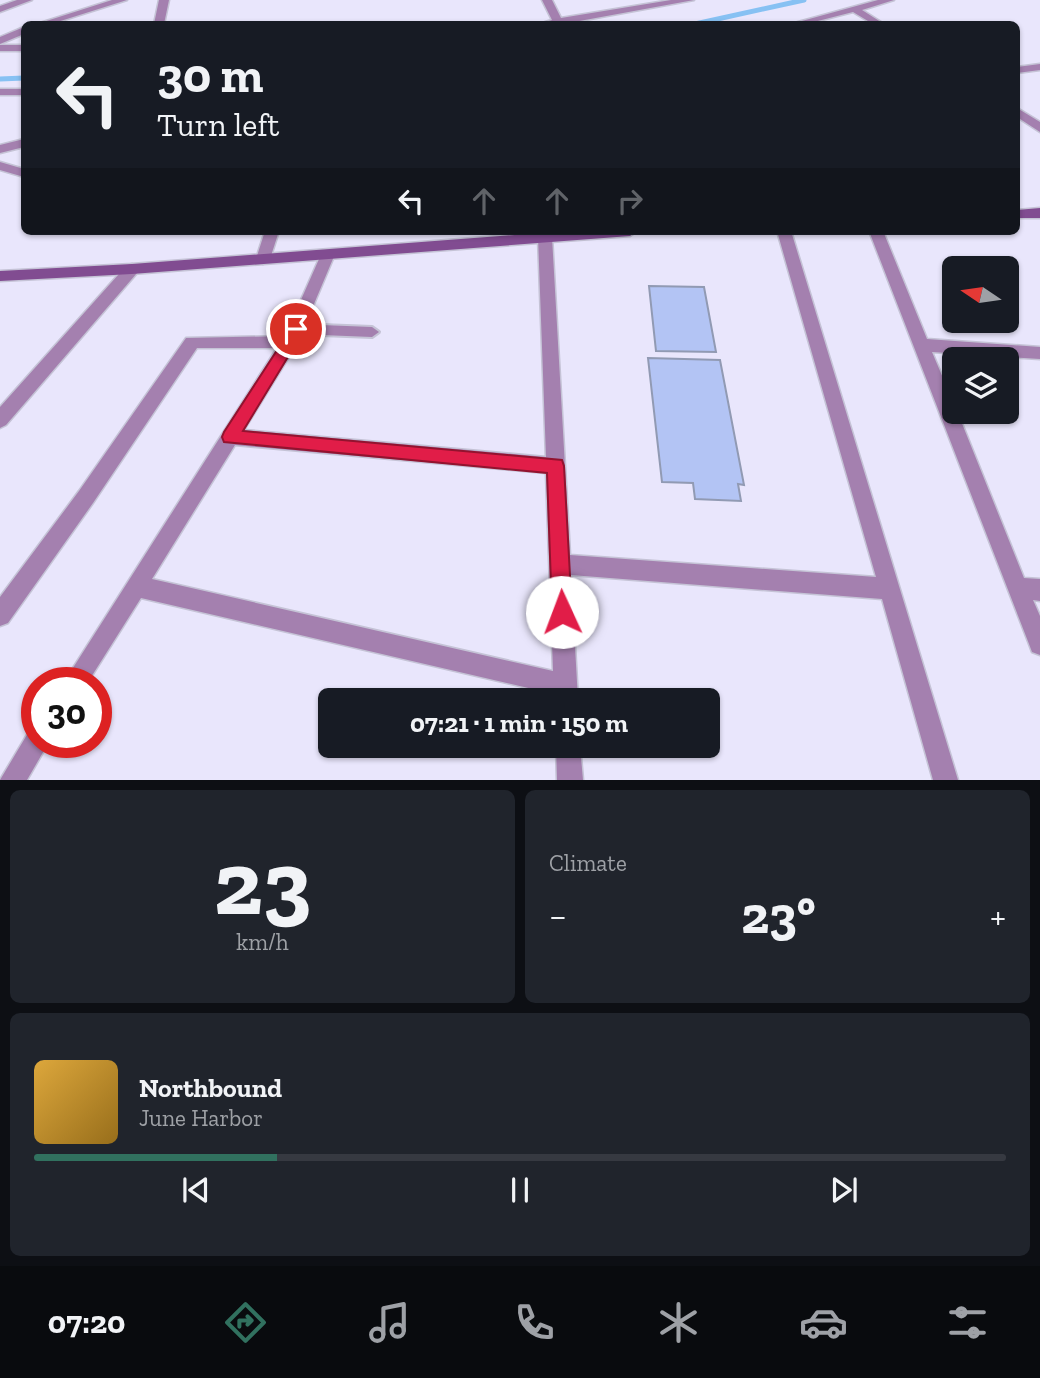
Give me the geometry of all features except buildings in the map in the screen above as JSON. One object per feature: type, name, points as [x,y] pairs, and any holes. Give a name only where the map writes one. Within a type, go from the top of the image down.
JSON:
[{"type":"street","points":[[0,9],[27,0]]},
{"type":"street","points":[[52,21],[122,0]]},
{"type":"street","points":[[160,21],[164,0]]},
{"type":"street","points":[[547,0],[558,21]]},
{"type":"street","points":[[569,21],[689,0]]},
{"type":"street","points":[[808,21],[889,0]]},
{"type":"street","points":[[854,9],[874,21]]},
{"type":"street","points":[[0,41],[21,31]]},
{"type":"street","points":[[0,48],[21,48]]},
{"type":"street","points":[[1020,69],[1040,67]]},
{"type":"street","points":[[0,92],[21,92]]},
{"type":"street","points":[[1020,115],[1040,128]]},
{"type":"street","points":[[0,149],[21,144]]},
{"type":"street","points":[[0,166],[21,172]]},
{"type":"street","points":[[1020,214],[1040,213]]},
{"type":"street","points":[[263,259],[270,235]]},
{"type":"street","points":[[0,276],[573,235]]},
{"type":"street","points":[[785,235],[946,779]]},
{"type":"street","points":[[878,235],[1040,644]]},
{"type":"street","points":[[545,237],[566,688]]},
{"type":"street","points":[[85,667],[293,336],[328,254]]},
{"type":"street","points":[[0,420],[132,268]]},
{"type":"street","points":[[0,615],[192,342],[293,336]]},
{"type":"street","points":[[922,345],[1040,353]]},
{"type":"street","points":[[230,437],[556,466]]},
{"type":"street","points":[[560,564],[890,589]]},
{"type":"street","points":[[136,586],[550,688]]},
{"type":"street","points":[[1018,588],[1040,590]]},
{"type":"street","points":[[12,779],[26,758]]},
{"type":"street","points":[[569,758],[570,779]]},
{"type":"lane","points":[[293,336],[372,332]]},
{"type":"waterway","points":[[709,21],[804,0]]},
{"type":"waterway","points":[[0,79],[21,78]]},
{"type":"route","points":[[296,329],[230,437],[556,466],[562,612]]}]
